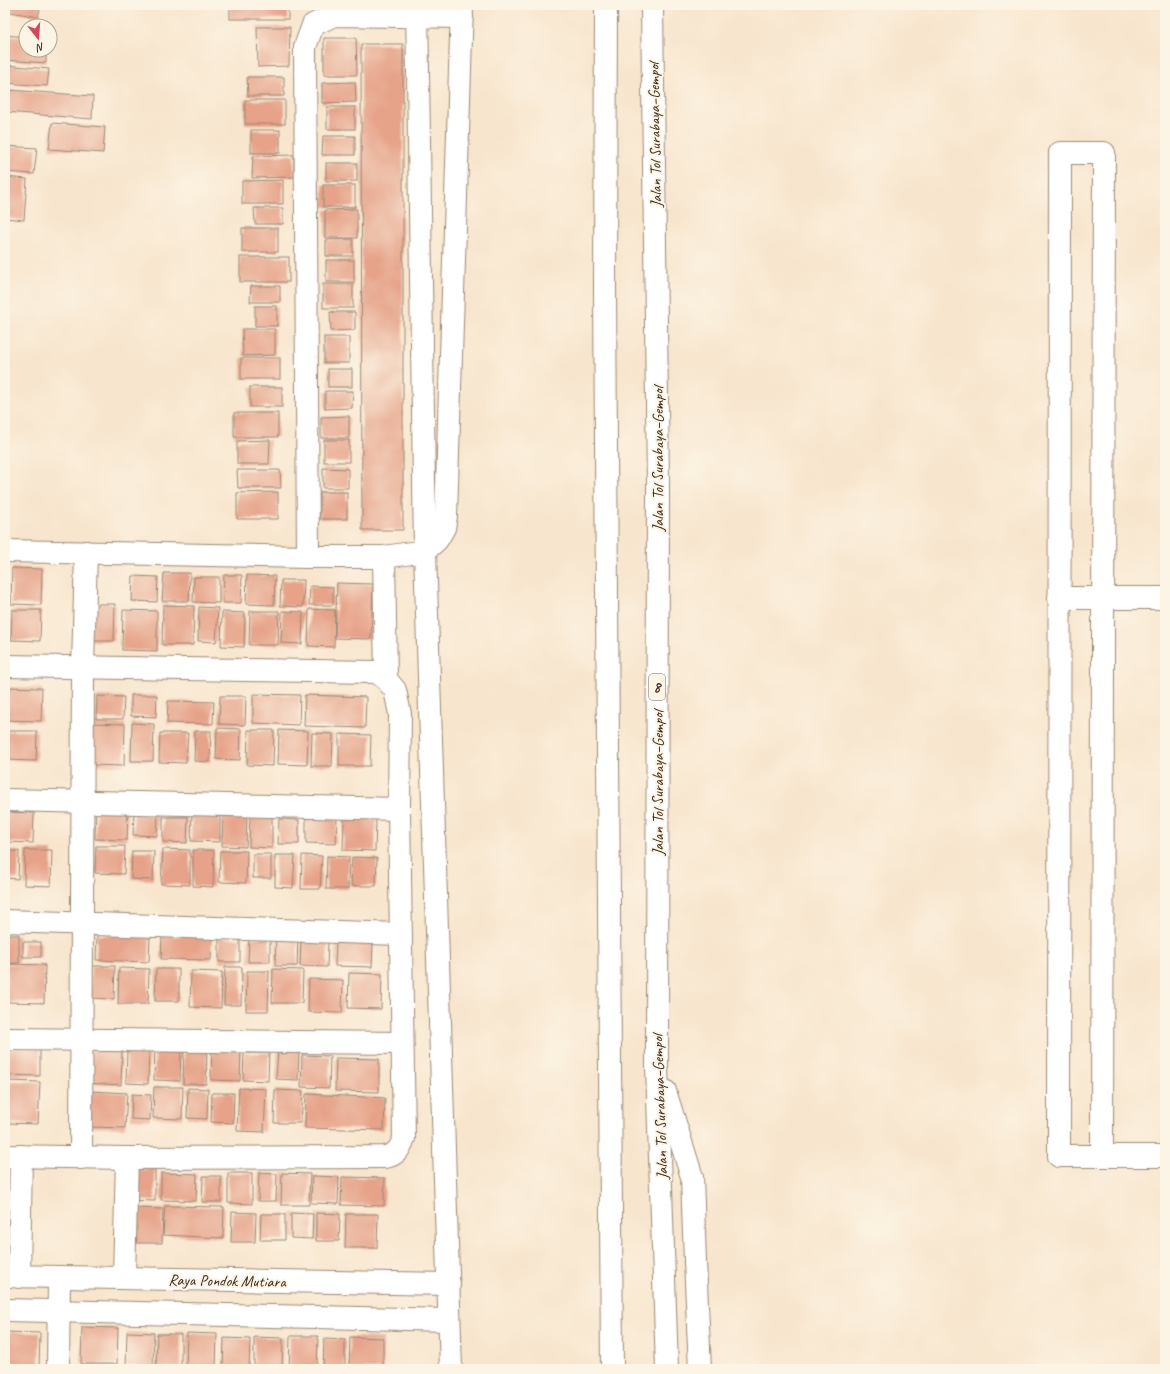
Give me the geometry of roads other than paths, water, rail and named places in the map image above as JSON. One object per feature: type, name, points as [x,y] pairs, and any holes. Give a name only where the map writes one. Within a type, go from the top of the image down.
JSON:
[{"type":"main road","points":[[606,5],[605,297],[612,1369]]},
{"type":"main road","name":"Jalan Tol Surabaya–Gempol","points":[[652,5],[658,475],[657,1067],[667,1369]]},
{"type":"main road","points":[[417,11],[425,552],[451,1369]]},
{"type":"main road","points":[[5,551],[308,557],[384,557],[425,552],[437,540],[444,528],[446,516],[462,11],[417,11],[334,15],[313,25],[305,46],[308,557]]},
{"type":"main road","points":[[1102,1155],[1104,153],[1060,153],[1059,1156],[1165,1156]]},
{"type":"main road","points":[[81,1158],[83,668],[86,552]]},
{"type":"main road","points":[[384,557],[386,679]]},
{"type":"main road","points":[[1060,598],[1165,598]]},
{"type":"main road","points":[[5,666],[376,672],[386,679],[395,690],[400,714],[400,934],[404,1138],[401,1147],[392,1156],[127,1158],[13,1156],[12,1276]]},
{"type":"main road","points":[[5,800],[399,809]]},
{"type":"main road","points":[[5,921],[400,934]]},
{"type":"main road","points":[[5,1039],[402,1043]]},
{"type":"main road","points":[[657,1067],[692,1176],[700,1369]]},
{"type":"main road","points":[[124,1278],[127,1158]]},
{"type":"main road","name":"Raya Pondok Mutiara","points":[[12,1276],[449,1284]]},
{"type":"main road","points":[[58,1369],[59,1278]]},
{"type":"main road","points":[[5,1310],[449,1320]]}]
